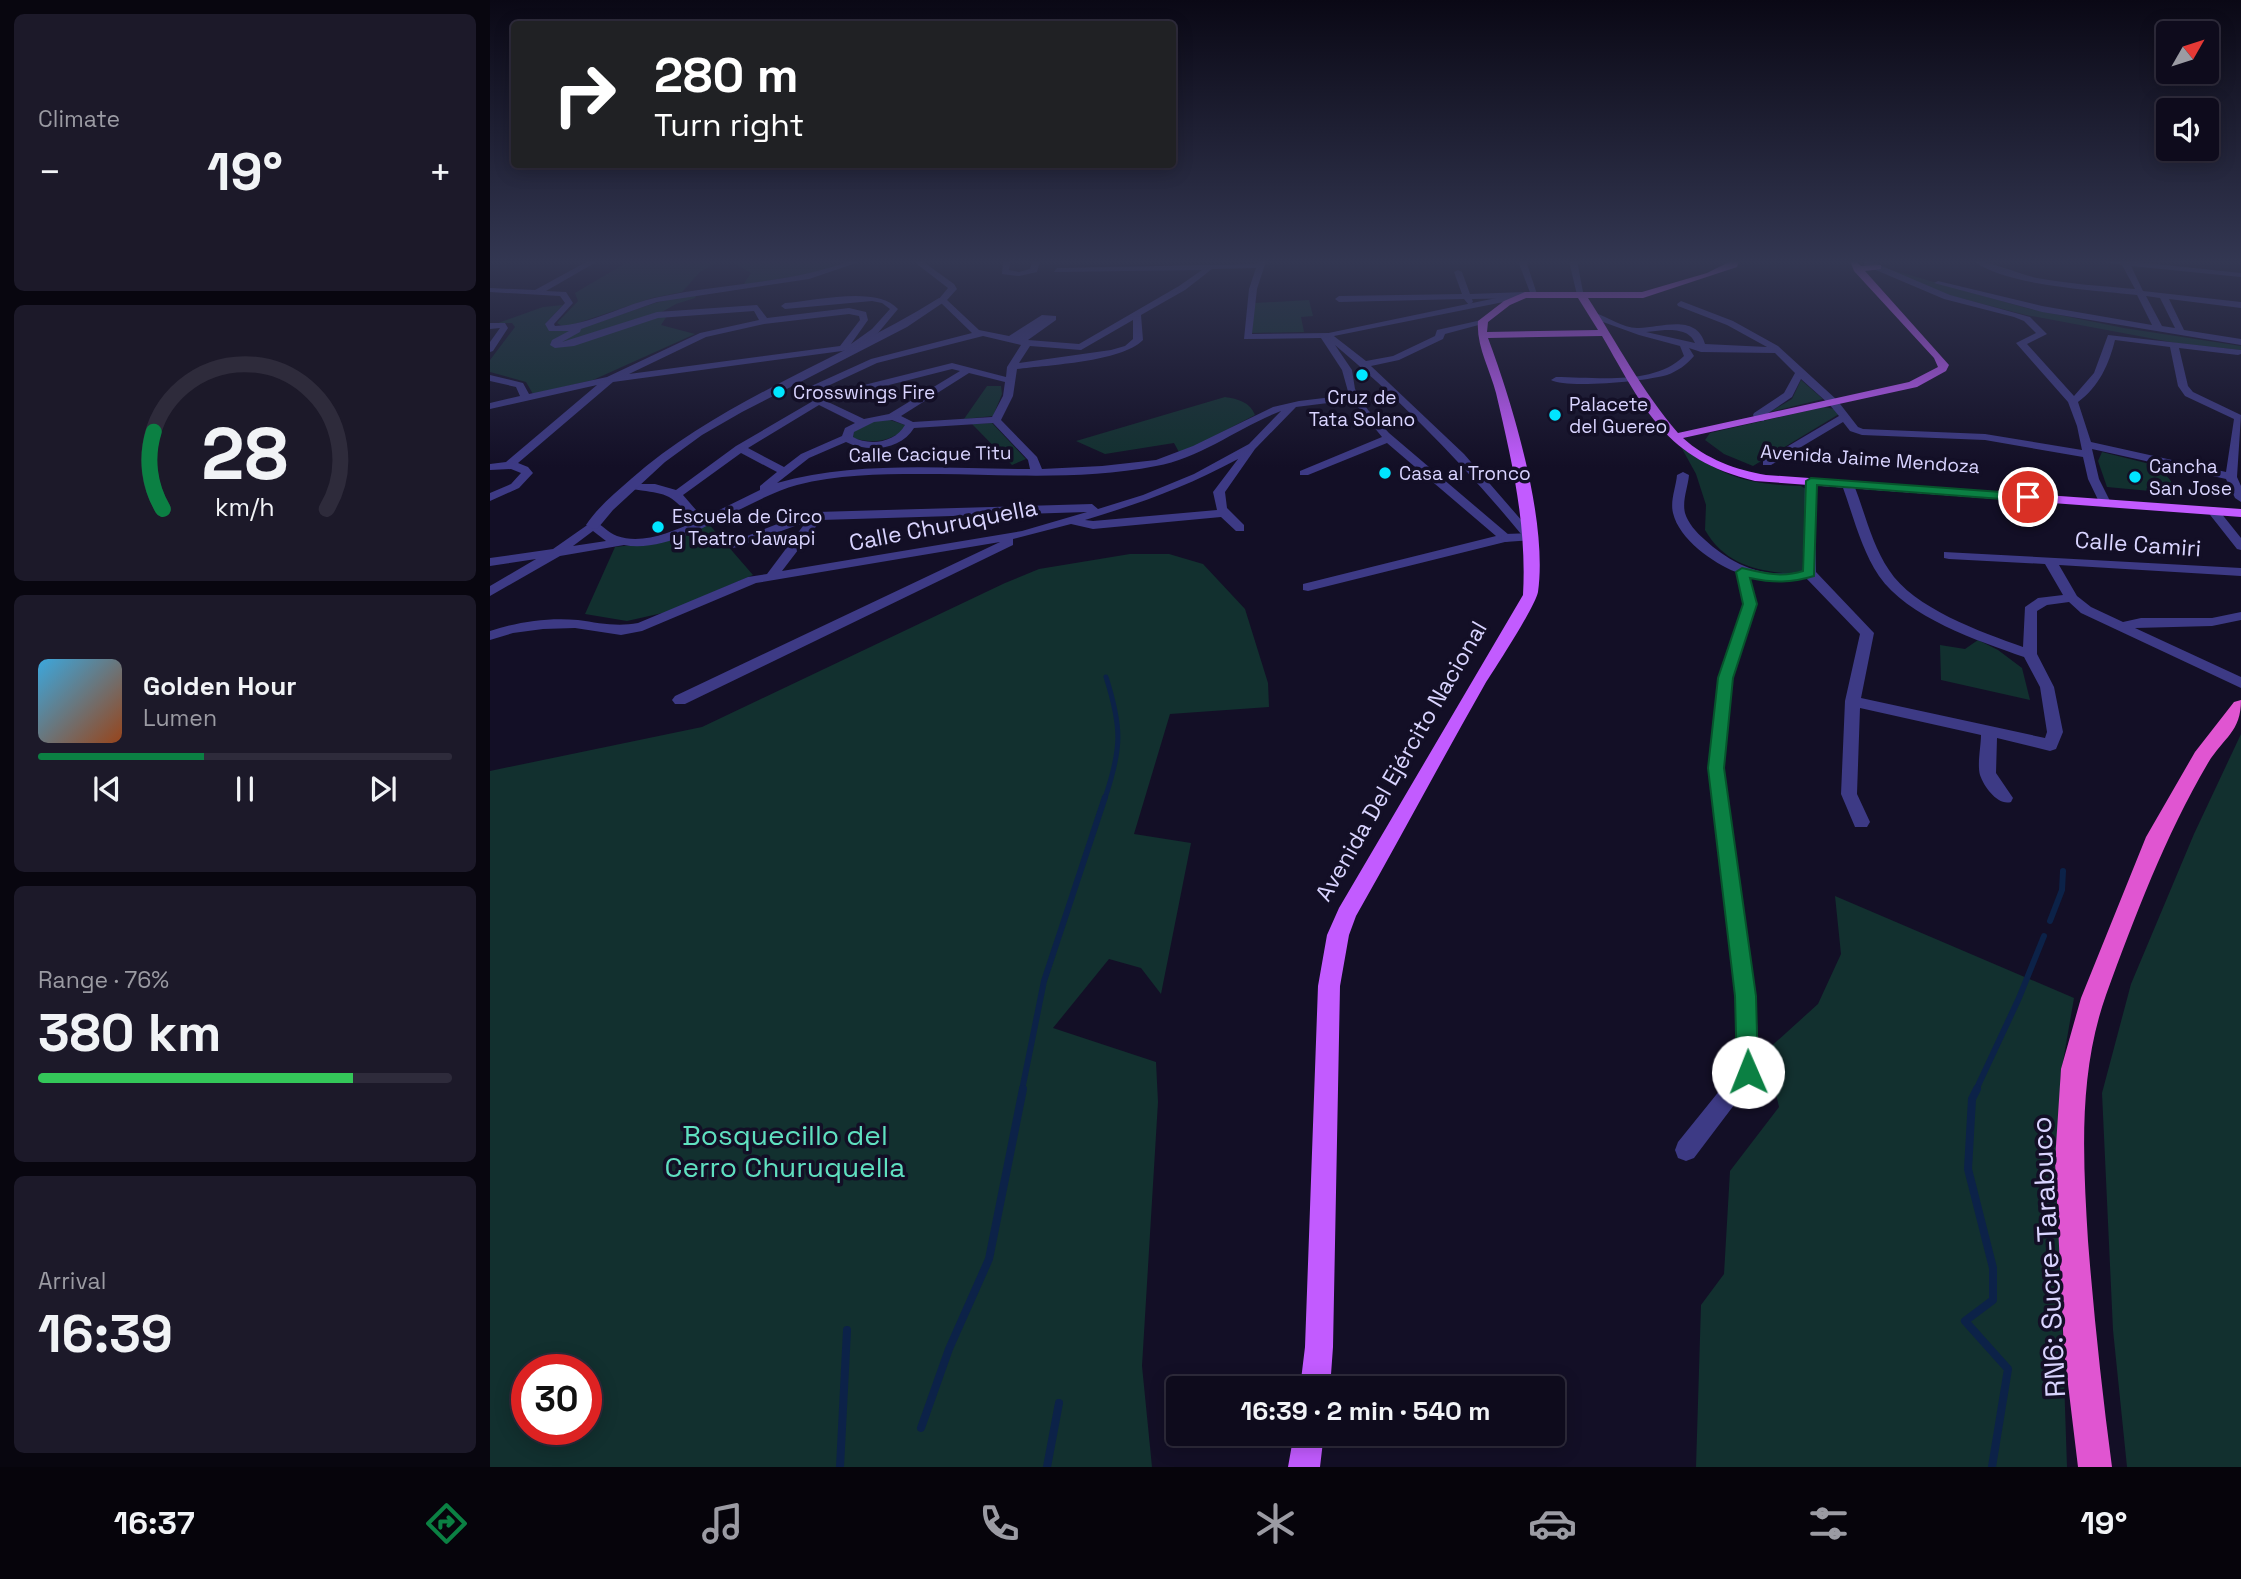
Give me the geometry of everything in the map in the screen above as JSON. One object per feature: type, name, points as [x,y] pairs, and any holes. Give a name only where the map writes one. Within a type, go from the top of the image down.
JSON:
[{"type":"highway","name":"RN6: Sucre-Tarabuco","points":[[2095,1467],[2080,1351],[2069,1161],[2074,1069],[2093,998],[2157,837],[2202,757],[2241,706]]},
{"type":"main road","name":"Avenida Del Ejército Nacional","points":[[1316,1376],[1329,986],[1338,935],[1346,914],[1530,595],[1532,559],[1524,485],[1483,329]]},
{"type":"main road","points":[[1519,329],[1607,333]]},
{"type":"main road","points":[[1605,329],[1633,378],[1676,433],[1760,419],[1913,385],[1938,372],[1944,365],[1913,329]]},
{"type":"main road","name":"Avenida Jaime Mendoza","points":[[2241,505],[2102,499],[1848,485],[1755,478],[1730,470],[1675,438],[1676,433],[1726,461],[1752,470],[2102,499],[2241,513]]},
{"type":"main road","points":[[1304,1467],[1307,1446]]},
{"type":"street","points":[[490,349],[503,329]]},
{"type":"street","points":[[576,329],[571,335],[555,342],[555,345],[565,346],[614,329]]},
{"type":"street","points":[[508,466],[610,379],[703,335],[727,329]]},
{"type":"street","points":[[853,347],[860,329]]},
{"type":"street","points":[[490,406],[610,379],[853,347],[876,329]]},
{"type":"street","points":[[490,592],[560,550],[593,525],[630,486],[676,446],[853,347],[892,329]]},
{"type":"street","points":[[973,329],[1020,341],[1086,346],[1113,329]]},
{"type":"street","points":[[1012,367],[1121,351],[1138,340],[1138,329]]},
{"type":"street","points":[[1248,329],[1247,337],[1327,335],[1355,329]]},
{"type":"street","points":[[1365,364],[1396,358],[1435,340],[1440,337],[1440,332],[1467,329]]},
{"type":"street","points":[[1628,329],[1701,349],[1778,350]]},
{"type":"street","points":[[1634,332],[1645,329]]},
{"type":"street","points":[[1685,329],[1696,335],[1701,342],[1701,349]]},
{"type":"street","points":[[1742,329],[1787,355],[1800,373],[1833,402],[1854,429],[1862,432],[1985,437],[2086,449],[2231,477]]},
{"type":"street","points":[[2037,329],[2042,334],[2021,343],[2080,412],[2086,449],[2102,499]]},
{"type":"street","points":[[2162,329],[2241,342]]},
{"type":"street","points":[[862,422],[818,401],[811,390],[874,361],[988,334]]},
{"type":"street","points":[[1327,335],[1365,364],[1454,450],[1530,537]]},
{"type":"street","points":[[1327,335],[1347,370],[1346,380],[1355,397],[1389,438],[1454,497],[1488,521],[1505,538]]},
{"type":"street","points":[[2073,401],[2085,391],[2106,362],[2111,337],[2122,336],[2241,352]]},
{"type":"street","points":[[996,420],[1008,396],[1008,380],[1020,341]]},
{"type":"street","points":[[2174,345],[2183,386],[2189,394],[2239,418],[2231,477],[2241,498]]},
{"type":"street","points":[[1556,380],[1633,378],[1662,374],[1684,364],[1689,356],[1684,346]]},
{"type":"street","points":[[678,494],[740,448],[818,401],[952,366],[1008,380]]},
{"type":"street","points":[[847,438],[849,430],[862,422],[892,417],[968,369]]},
{"type":"street","points":[[1760,419],[1758,415],[1788,395],[1800,373]]},
{"type":"street","points":[[490,378],[520,385],[526,398]]},
{"type":"street","name":"Calle Cacique Titu","points":[[492,562],[560,550],[659,538],[701,523],[777,487],[868,471],[894,457],[1037,472],[1090,471],[1160,463],[1180,456],[1270,411],[1355,397]]},
{"type":"street","points":[[1240,528],[1224,513],[1218,499],[1219,492],[1254,446],[1290,407]]},
{"type":"street","points":[[892,417],[907,421],[909,425]]},
{"type":"street","points":[[1767,463],[1845,417]]},
{"type":"street","points":[[909,425],[996,420],[1033,459],[1037,472]]},
{"type":"street","points":[[745,501],[805,456],[847,438],[894,457],[909,425]]},
{"type":"street","points":[[1304,473],[1389,438]]},
{"type":"street","name":"Calle Churuquella","points":[[490,636],[511,629],[543,625],[575,624],[621,631],[642,627],[732,588],[772,576],[1023,534],[1175,487],[1254,446]]},
{"type":"street","points":[[740,448],[783,471]]},
{"type":"street","points":[[490,467],[523,469],[526,476],[515,486],[490,497]]},
{"type":"street","points":[[1683,475],[1684,489],[1679,512],[1690,533],[1720,560],[1742,572],[1781,578],[1793,579],[1809,573]]},
{"type":"street","points":[[1811,481],[1809,573],[1867,633],[1853,701],[1849,794],[1861,822]]},
{"type":"street","points":[[1848,485],[1879,562],[1892,583],[1906,596],[1991,641],[2030,654]]},
{"type":"street","points":[[630,486],[651,486],[678,494],[701,523]]},
{"type":"street","points":[[733,544],[817,516],[1119,505]]},
{"type":"street","points":[[2213,511],[2241,546]]},
{"type":"street","points":[[1072,520],[1079,524],[1093,525],[1224,513]]},
{"type":"street","points":[[772,576],[817,516]]},
{"type":"street","points":[[593,525],[606,538],[619,543]]},
{"type":"street","points":[[680,700],[817,632],[1002,547],[1023,534]]},
{"type":"street","points":[[1308,587],[1437,552],[1505,538],[1530,537]]},
{"type":"street","name":"Calle Camiri","points":[[1949,555],[2241,572]]},
{"type":"street","points":[[2049,560],[2072,598],[2086,610],[2241,683]]},
{"type":"street","points":[[1686,1150],[1748,1072],[1746,996],[1716,768],[1726,678],[1750,604],[1742,572]]},
{"type":"street","points":[[1853,701],[2050,745],[2055,732],[2048,687],[2030,654],[2031,610],[2043,601],[2072,598]]},
{"type":"street","points":[[2123,626],[2141,622],[2190,623],[2241,616]]},
{"type":"street","points":[[1989,733],[1988,775],[2005,799]]},
{"type":"green space","points":[[513,329],[678,329],[695,334],[593,380],[533,394],[526,382],[490,372],[490,360]]},
{"type":"green space","points":[[1252,329],[1303,329],[1304,332],[1252,333]]},
{"type":"green space","points":[[2103,329],[2133,329],[2241,346],[2241,350],[2176,343]]},
{"type":"green space","points":[[1801,380],[1823,399],[1770,412],[1792,399]]},
{"type":"green space","points":[[987,386],[1001,386],[1002,394],[993,416],[964,419]]},
{"type":"green space","points":[[1225,397],[1243,402],[1255,415],[1180,454],[1174,443],[1105,454],[1076,441]]},
{"type":"green space","points":[[1824,407],[1834,409],[1839,414],[1753,466],[1724,454],[1705,440],[1710,433]]},
{"type":"green space","points":[[890,420],[905,425],[906,429],[881,441],[853,438],[854,430],[874,421]]},
{"type":"green space","points":[[992,423],[1026,459],[1012,465],[972,424]]},
{"type":"green space","points":[[1680,445],[1710,465],[1737,477],[1806,489],[1802,571],[1797,574],[1756,568],[1733,559],[1713,542],[1705,530],[1706,505],[1696,474]]},
{"type":"green space","name":"Cancha San Jose","points":[[2102,452],[2158,466],[2182,494],[2107,487],[2098,461]]},
{"type":"green space","points":[[707,522],[753,575],[667,612],[627,621],[585,614],[615,547],[657,542]]},
{"type":"green space","name":"Bosquecillo del Cerro Churuquella","points":[[1130,554],[1169,554],[1203,564],[1245,609],[1268,683],[1269,707],[1170,714],[1134,834],[1191,843],[1161,994],[1141,968],[1109,959],[1053,1028],[1156,1062],[1158,1102],[1142,1366],[1152,1467],[490,1467],[490,771],[702,727],[1039,569]]},
{"type":"green space","points":[[1978,640],[1998,650],[2022,668],[2030,700],[1941,680],[1940,645],[1965,649]]},
{"type":"green space","points":[[2241,734],[2241,1467],[2127,1467],[2113,1330],[2102,1093],[2131,984],[2194,834]]},
{"type":"green space","points":[[1835,896],[2074,998],[2060,1079],[2062,1319],[2067,1467],[1696,1467],[1701,1305],[1724,1274],[1730,1171],[1779,1107],[1766,1051],[1818,1004],[1841,954]]},
{"type":"waterway","points":[[1105,798],[1115,765],[1118,737],[1115,710],[1106,677]]},
{"type":"waterway","points":[[1022,1090],[1044,981],[1105,797]]},
{"type":"waterway","points":[[2050,921],[2062,890],[2063,871]]},
{"type":"waterway","points":[[1976,1090],[2019,998],[2044,936]]},
{"type":"waterway","points":[[921,1428],[949,1349],[989,1259],[1023,1089]]},
{"type":"waterway","points":[[1977,1089],[1972,1099],[1968,1169],[1993,1268],[1993,1300],[1965,1321],[2008,1369],[1992,1467]]},
{"type":"waterway","points":[[840,1467],[847,1330]]},
{"type":"waterway","points":[[1047,1467],[1059,1403]]},
{"type":"place","name":"Cruz de Tata Solano","points":[[1362,375]]},
{"type":"place","name":"Crosswings Fire","points":[[779,392]]},
{"type":"place","name":"Palacete del Guereo","points":[[1555,415]]},
{"type":"place","name":"Casa al Tronco","points":[[1385,473]]},
{"type":"place","name":"Cancha San Jose","points":[[2135,477]]},
{"type":"place","name":"Escuela de Circo y Teatro Jawapi","points":[[658,527]]},
{"type":"route","points":[[1748,1072],[1746,996],[1716,768],[1726,678],[1750,604],[1742,572],[1768,578],[1793,579],[1809,573],[1813,505],[1811,481],[2028,497]]}]
